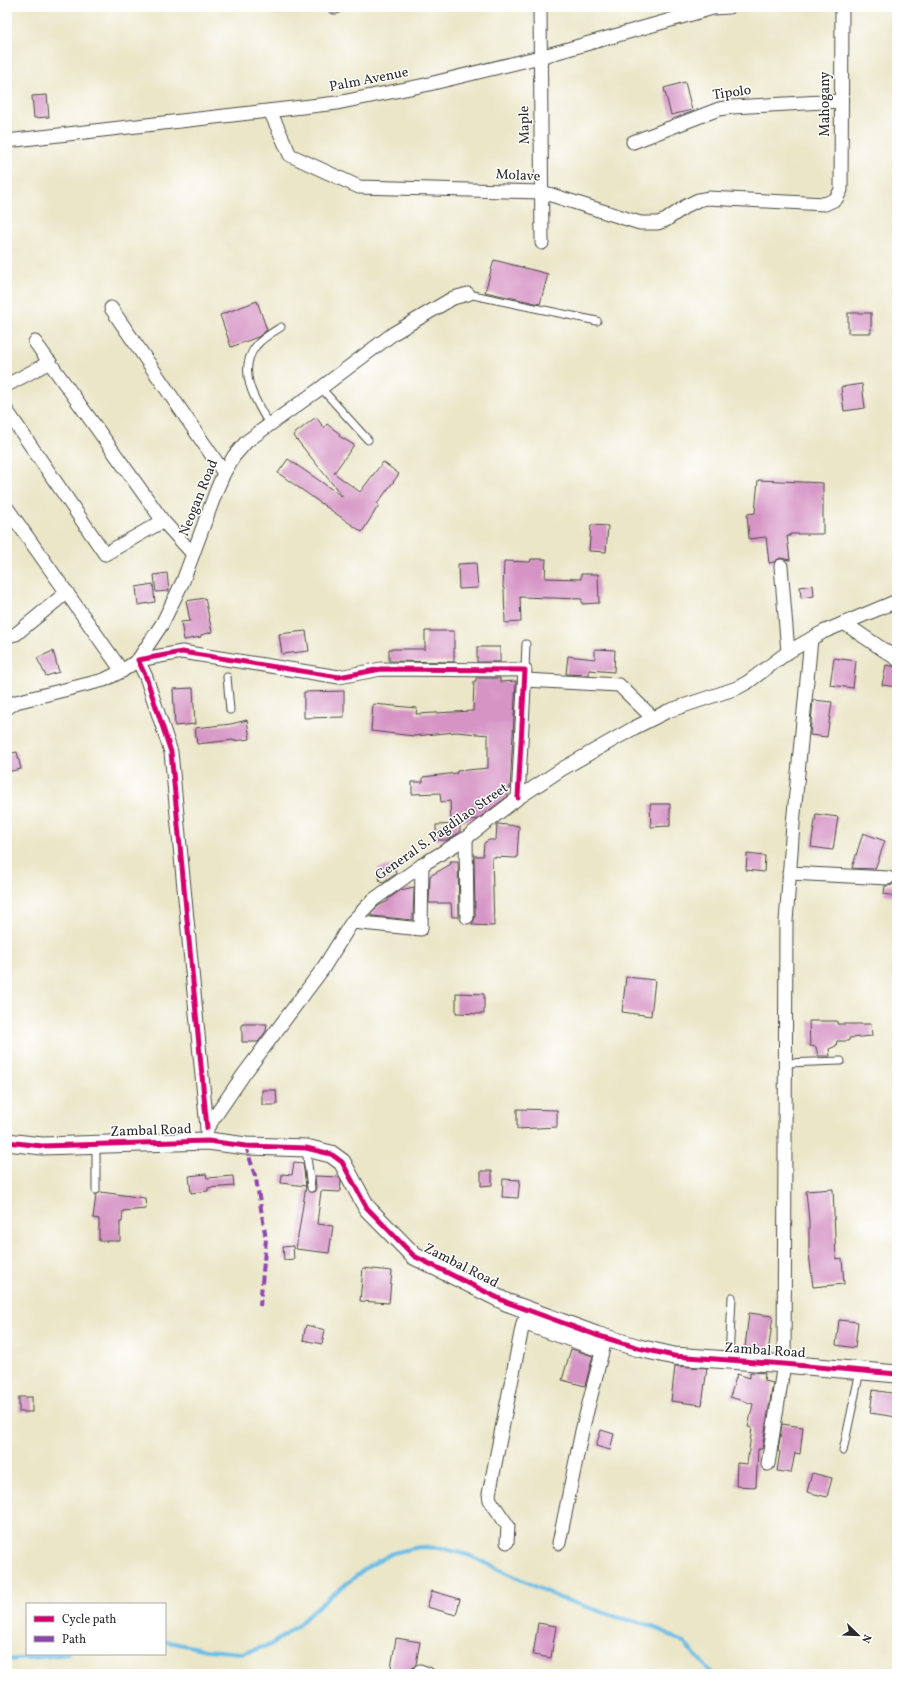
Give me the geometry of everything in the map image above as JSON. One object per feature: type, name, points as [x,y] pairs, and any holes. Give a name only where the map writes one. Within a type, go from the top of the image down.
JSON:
[{"type":"street","name":"Maple","points":[[540,7],[542,243]]},
{"type":"street","name":"Palm Avenue","points":[[7,141],[337,103],[426,85],[540,57],[713,8],[729,7]]},
{"type":"street","name":"Mahogany","points":[[836,199],[841,190],[842,7]]},
{"type":"street","name":"Tipolo","points":[[633,142],[718,109],[841,101]]},
{"type":"street","name":"Molave","points":[[270,110],[290,155],[359,187],[542,192],[640,223],[658,224],[686,206],[708,198],[826,204],[836,199]]},
{"type":"street","name":"Neogan Road","points":[[7,708],[16,702],[104,680],[122,671],[138,660],[172,606],[224,473],[234,456],[247,441],[394,333],[453,298],[468,294]]},
{"type":"street","points":[[111,308],[224,473]]},
{"type":"street","points":[[35,342],[164,521],[193,554]]},
{"type":"street","points":[[7,385],[50,362]]},
{"type":"street","points":[[7,411],[105,554],[164,521]]},
{"type":"street","points":[[7,508],[122,671]]},
{"type":"street","points":[[781,566],[788,652]]},
{"type":"street","points":[[7,636],[16,634],[67,592]]},
{"type":"street","name":"General S. Pagdilao Street","points":[[208,1135],[244,1074],[322,970],[352,922],[373,900],[422,865],[466,838],[518,798],[562,770],[653,718],[737,688],[748,682],[788,652],[823,632],[897,601]]},
{"type":"street","points":[[844,623],[897,659]]},
{"type":"street","points":[[768,1464],[784,1364],[786,922],[789,873],[811,639]]},
{"type":"street","points":[[208,1135],[171,752],[146,677],[138,660],[182,652],[339,677],[381,669],[525,675],[619,686],[653,718]]},
{"type":"street","points":[[518,798],[525,675]]},
{"type":"street","points":[[466,838],[467,917]]},
{"type":"street","points":[[352,922],[421,929],[422,865]]},
{"type":"street","points":[[789,873],[888,878]]},
{"type":"street","name":"Zambal Road","points":[[7,1142],[42,1146],[96,1144],[208,1135],[246,1146],[306,1148],[331,1154],[336,1156],[342,1162],[367,1208],[414,1256],[506,1302],[604,1344],[639,1348],[674,1356],[897,1374]]},
{"type":"street","points":[[508,1542],[508,1526],[490,1500],[489,1494],[523,1323],[604,1344],[582,1431],[559,1543]]},
{"type":"lane","points":[[468,294],[597,321]]},
{"type":"lane","points":[[269,424],[257,405],[247,376],[250,359],[256,346],[281,326]]},
{"type":"lane","points":[[321,388],[368,440]]},
{"type":"lane","points":[[525,675],[526,644]]},
{"type":"lane","points":[[227,677],[230,710]]},
{"type":"lane","points":[[786,1063],[841,1061]]},
{"type":"lane","points":[[96,1144],[96,1190]]},
{"type":"lane","points":[[306,1148],[311,1188]]},
{"type":"lane","points":[[729,1360],[732,1297]]},
{"type":"lane","points":[[843,1451],[860,1371]]},
{"type":"building","points":[[685,82],[692,110],[671,115],[664,88]]},
{"type":"building","points":[[47,95],[49,117],[34,118],[32,96]]},
{"type":"building","points":[[494,260],[548,274],[540,304],[485,292]]},
{"type":"building","points":[[257,301],[267,330],[258,337],[231,347],[220,315]]},
{"type":"building","points":[[848,313],[871,313],[871,333],[848,333]]},
{"type":"building","points":[[862,384],[865,408],[844,411],[841,387]]},
{"type":"building","points":[[316,417],[324,428],[327,424],[340,434],[339,436],[354,445],[334,473],[360,492],[383,462],[399,474],[377,504],[379,505],[362,532],[278,473],[288,459],[343,497],[293,435]]},
{"type":"building","points":[[758,480],[823,483],[823,534],[790,534],[790,536],[787,536],[790,560],[780,558],[769,563],[766,537],[749,539],[747,514],[755,513]]},
{"type":"building","points":[[591,525],[608,526],[606,552],[589,551]]},
{"type":"building","points":[[531,559],[546,559],[545,578],[581,579],[581,574],[598,574],[599,603],[582,604],[582,599],[520,597],[521,622],[505,623],[503,588],[504,561],[530,562]]},
{"type":"building","points":[[476,563],[478,588],[459,589],[458,564]]},
{"type":"building","points":[[167,573],[169,591],[156,592],[154,575]]},
{"type":"building","points":[[153,584],[155,602],[138,605],[136,587]]},
{"type":"building","points":[[813,585],[814,596],[801,598],[800,587]]},
{"type":"building","points":[[205,598],[212,632],[201,635],[201,637],[184,640],[181,622],[190,621],[186,601]]},
{"type":"building","points":[[306,631],[309,651],[282,654],[279,634]]},
{"type":"building","points":[[425,631],[454,631],[454,662],[389,661],[389,649],[425,649]]},
{"type":"building","points":[[477,647],[500,647],[500,662],[477,662]]},
{"type":"building","points":[[595,649],[615,650],[614,672],[589,670],[589,675],[566,674],[568,656],[595,659]]},
{"type":"building","points":[[53,651],[59,672],[46,676],[37,658]]},
{"type":"building","points":[[834,658],[856,661],[853,688],[830,685]]},
{"type":"building","points":[[886,665],[897,667],[897,687],[882,685]]},
{"type":"building","points":[[476,678],[500,678],[500,682],[516,681],[510,789],[508,789],[508,796],[478,819],[451,822],[450,801],[441,802],[440,793],[412,794],[412,782],[423,782],[423,777],[457,773],[457,771],[488,768],[488,735],[456,732],[414,736],[371,731],[373,704],[417,708],[416,714],[473,711],[474,681],[476,681]]},
{"type":"building","points":[[193,688],[195,724],[175,726],[173,689]]},
{"type":"building","points":[[344,691],[344,717],[304,718],[304,692]]},
{"type":"building","points":[[813,700],[832,702],[827,737],[810,735]]},
{"type":"building","points":[[247,720],[250,739],[197,744],[195,728],[231,724]]},
{"type":"building","points":[[17,752],[21,769],[7,772],[7,754]]},
{"type":"building","points":[[650,804],[670,804],[670,826],[651,827]]},
{"type":"building","points":[[816,814],[838,817],[833,850],[811,847]]},
{"type":"building","points":[[460,824],[460,832],[448,840],[436,840],[436,825]]},
{"type":"building","points":[[497,824],[519,826],[517,858],[492,857],[494,926],[472,925],[475,917],[474,856],[483,856],[484,843],[489,840],[496,840]]},
{"type":"building","points":[[863,833],[885,841],[875,869],[852,868]]},
{"type":"building","points":[[747,854],[765,856],[764,872],[746,870]]},
{"type":"building","points":[[450,861],[458,861],[459,917],[452,917],[451,903],[429,903],[430,876],[451,864]]},
{"type":"building","points":[[394,865],[396,874],[383,883],[380,882],[378,868]]},
{"type":"building","points":[[896,880],[897,896],[884,894],[885,886],[892,885]]},
{"type":"building","points":[[414,887],[413,920],[372,916],[371,914],[378,906],[388,901],[388,899],[401,890]]},
{"type":"building","points":[[626,977],[655,980],[651,1016],[622,1012]]},
{"type":"building","points":[[456,993],[484,994],[484,1014],[456,1013]]},
{"type":"building","points":[[809,1021],[837,1021],[837,1024],[871,1024],[872,1036],[849,1038],[849,1041],[837,1041],[836,1046],[829,1049],[830,1056],[818,1056],[816,1047],[810,1046]]},
{"type":"building","points":[[242,1024],[267,1024],[266,1031],[258,1042],[242,1042]]},
{"type":"building","points":[[262,1090],[276,1090],[277,1105],[262,1105]]},
{"type":"building","points":[[517,1109],[557,1110],[557,1127],[517,1129]]},
{"type":"building","points":[[294,1162],[303,1163],[306,1186],[281,1183],[282,1174],[292,1175]]},
{"type":"building","points":[[481,1171],[492,1171],[492,1185],[481,1186]]},
{"type":"building","points":[[206,1174],[207,1178],[233,1176],[234,1186],[208,1188],[208,1191],[191,1193],[189,1176]]},
{"type":"building","points":[[315,1176],[339,1177],[341,1181],[340,1192],[321,1191],[317,1224],[333,1226],[329,1253],[296,1249],[306,1186],[309,1192],[314,1192],[316,1188]]},
{"type":"building","points":[[503,1179],[520,1180],[518,1198],[502,1197]]},
{"type":"building","points":[[833,1189],[836,1259],[842,1258],[844,1284],[813,1287],[809,1253],[809,1221],[806,1191]]},
{"type":"building","points":[[101,1192],[145,1198],[146,1209],[123,1211],[122,1222],[120,1222],[120,1241],[99,1241],[99,1219],[93,1218],[96,1195]]},
{"type":"building","points":[[293,1246],[294,1259],[284,1260],[283,1247]]},
{"type":"building","points":[[363,1268],[392,1271],[389,1303],[360,1301]]},
{"type":"building","points":[[749,1313],[773,1316],[768,1353],[753,1352],[753,1348],[745,1347]]},
{"type":"building","points":[[839,1320],[858,1322],[855,1348],[836,1345]]},
{"type":"building","points":[[306,1325],[325,1330],[322,1344],[303,1340]]},
{"type":"building","points":[[571,1349],[593,1356],[585,1386],[562,1380]]},
{"type":"building","points":[[675,1366],[707,1368],[702,1405],[671,1401]]},
{"type":"building","points":[[750,1372],[765,1373],[764,1381],[773,1383],[762,1449],[758,1449],[756,1487],[736,1486],[737,1463],[747,1464],[752,1428],[748,1427],[753,1404],[730,1397],[737,1374],[750,1378]]},
{"type":"building","points":[[873,1390],[897,1394],[897,1417],[870,1413]]},
{"type":"building","points":[[19,1397],[32,1397],[32,1412],[19,1412]]},
{"type":"building","points":[[782,1424],[803,1427],[800,1454],[795,1453],[791,1473],[777,1471]]},
{"type":"building","points":[[601,1430],[614,1434],[610,1450],[596,1446]]},
{"type":"building","points":[[812,1473],[832,1478],[827,1497],[807,1492]]},
{"type":"building","points":[[432,1591],[460,1599],[456,1615],[427,1607]]},
{"type":"building","points":[[538,1623],[556,1626],[551,1658],[533,1655]]},
{"type":"building","points":[[396,1638],[420,1642],[416,1664],[412,1669],[413,1674],[390,1674]]},
{"type":"waterway","points":[[166,1641],[206,1650],[242,1653],[270,1645],[297,1626],[316,1608],[366,1568],[393,1553],[419,1547],[441,1548],[468,1555],[560,1598],[620,1618],[646,1624],[667,1633],[685,1644],[713,1674]]},
{"type":"waterway","points":[[7,1660],[58,1655]]},
{"type":"marked path","points":[[246,1146],[256,1179],[266,1239],[260,1306]]},
{"type":"cycle path","points":[[207,1128],[171,752],[146,677],[138,660],[182,652],[339,677],[381,669],[525,670],[518,798]]},
{"type":"cycle path","points":[[7,1142],[42,1146],[208,1141],[246,1146],[306,1148],[331,1154],[342,1162],[367,1208],[414,1256],[506,1302],[596,1335],[639,1348],[674,1356],[897,1374]]}]
